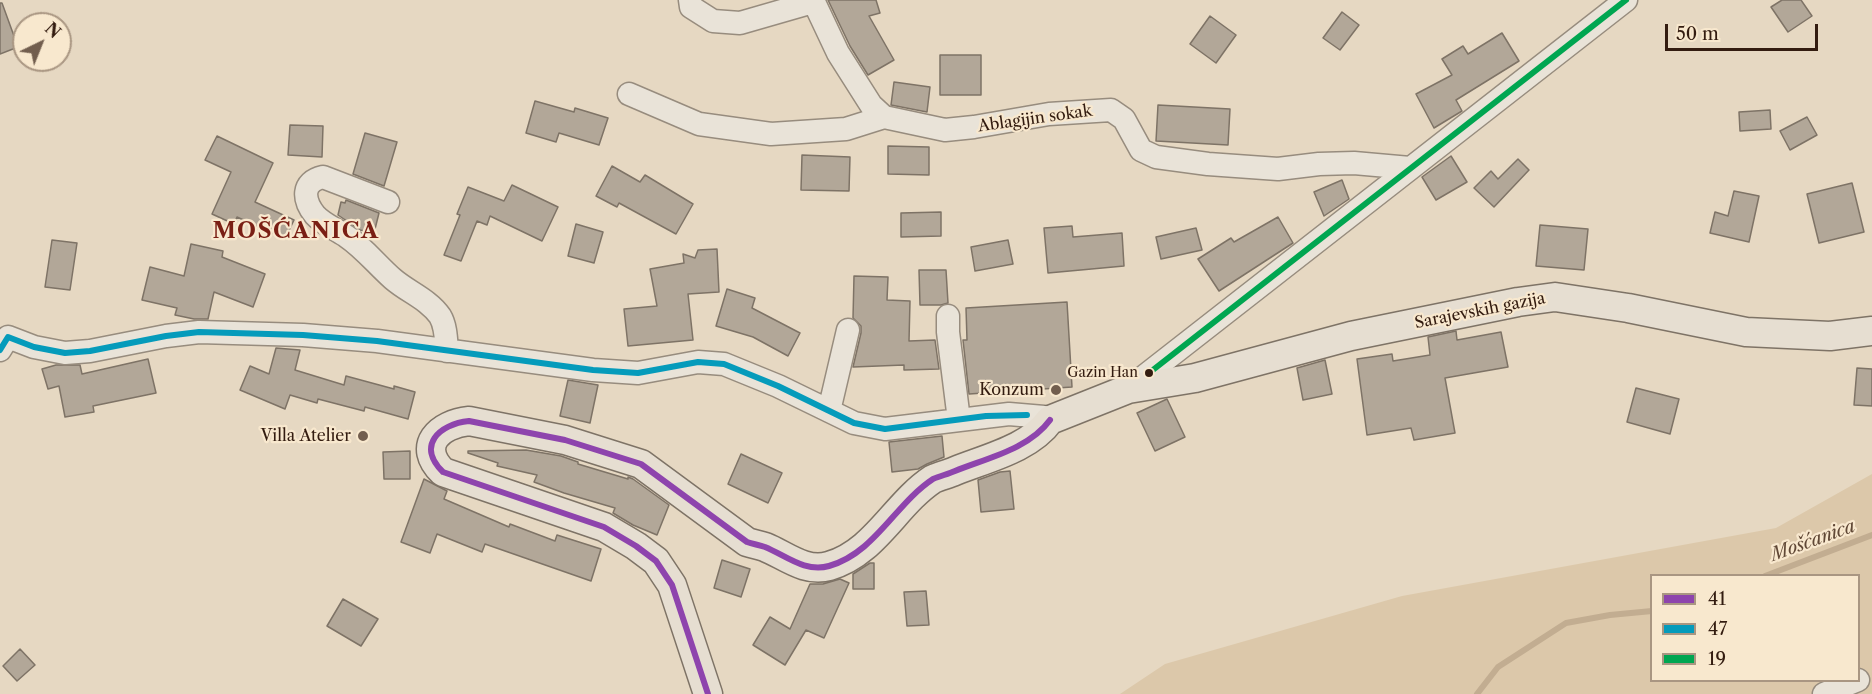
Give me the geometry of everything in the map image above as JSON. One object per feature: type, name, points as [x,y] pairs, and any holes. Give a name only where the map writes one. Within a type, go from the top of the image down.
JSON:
[{"type":"main road","name":"Sarajevskih gazija","points":[[1050,420],[1128,389],[1196,378],[1351,336],[1518,302],[1554,297],[1628,308],[1746,332],[1830,336],[1872,331]]},
{"type":"main road","points":[[708,694],[672,585],[656,561],[604,527],[443,472],[431,455],[433,441],[442,429],[456,422],[469,421],[565,441],[641,464],[747,542],[765,547],[808,567],[828,567],[869,544],[908,500],[934,479],[1020,446],[1044,430],[1050,420]]},
{"type":"street","points":[[629,94],[699,124],[771,134],[846,129],[884,117],[871,105],[838,53],[813,1],[740,23],[713,21],[692,7],[690,0]]},
{"type":"street","points":[[1128,389],[1626,0]]},
{"type":"street","name":"Ablagijin sokak","points":[[884,117],[945,129],[984,126],[1049,114],[1111,110],[1124,119],[1141,150],[1156,158],[1278,170],[1319,164],[1354,163],[1410,168]]},
{"type":"street","points":[[388,202],[323,177],[314,179],[309,184],[307,192],[308,204],[319,219],[354,242],[394,280],[431,305],[444,325],[447,351]]},
{"type":"street","points":[[948,316],[959,420]]},
{"type":"street","points":[[829,411],[848,330]]},
{"type":"street","points":[[3,335],[34,347],[65,353],[90,351],[199,332],[303,335],[377,341],[571,368],[638,373],[698,362],[724,364],[778,386],[854,423],[885,429],[1009,414],[1044,417],[1050,420]]},
{"type":"street","points":[[1824,694],[1853,682]]},
{"type":"shaded area","points":[[1872,474],[1872,694],[1120,694],[1165,664],[1402,596],[1776,528]]},
{"type":"building","points":[[828,0],[876,0],[880,13],[869,16],[894,60],[868,75],[850,46]]},
{"type":"building","points":[[1782,0],[1801,0],[1812,16],[1788,32],[1771,7]]},
{"type":"building","points":[[0,3],[2,3],[12,30],[12,49],[0,54]]},
{"type":"building","points":[[1342,12],[1359,25],[1340,50],[1323,38]]},
{"type":"building","points":[[1210,16],[1236,35],[1216,63],[1190,44]]},
{"type":"building","points":[[1502,33],[1519,61],[1456,100],[1462,111],[1434,128],[1416,94],[1452,75],[1442,59],[1463,46],[1468,54]]},
{"type":"building","points":[[940,55],[981,55],[981,95],[940,95]]},
{"type":"building","points":[[894,82],[930,87],[927,112],[891,105]]},
{"type":"building","points":[[535,101],[574,112],[575,108],[608,118],[599,145],[559,133],[556,142],[526,133]]},
{"type":"building","points":[[1158,105],[1230,109],[1228,145],[1156,141]]},
{"type":"building","points":[[1770,110],[1771,129],[1740,131],[1739,112]]},
{"type":"building","points":[[1807,117],[1817,135],[1790,150],[1780,131]]},
{"type":"building","points":[[290,125],[323,126],[322,157],[288,155]]},
{"type":"building","points":[[365,133],[397,142],[384,186],[353,174]]},
{"type":"building","points":[[217,136],[273,163],[255,202],[294,220],[285,239],[237,217],[234,224],[212,214],[231,172],[205,160]]},
{"type":"building","points":[[888,146],[929,147],[929,175],[888,174]]},
{"type":"building","points":[[802,155],[850,157],[849,191],[801,190]]},
{"type":"building","points":[[1451,156],[1467,182],[1436,200],[1422,177]]},
{"type":"building","points":[[1518,159],[1529,170],[1494,207],[1474,188],[1491,171],[1498,179]]},
{"type":"building","points":[[612,166],[640,182],[645,175],[693,204],[676,234],[619,203],[617,207],[596,196]]},
{"type":"building","points":[[1342,180],[1349,199],[1324,216],[1314,192]]},
{"type":"building","points":[[1852,183],[1864,232],[1819,243],[1807,194]]},
{"type":"building","points":[[512,185],[558,207],[542,241],[490,216],[487,225],[477,221],[461,261],[444,255],[468,187],[504,201]]},
{"type":"building","points":[[1734,191],[1759,196],[1749,242],[1710,233],[1715,212],[1728,216]]},
{"type":"building","points":[[346,200],[379,213],[374,233],[360,230],[338,215],[341,202],[345,203]]},
{"type":"building","points":[[941,212],[941,236],[901,237],[901,213]]},
{"type":"building","points":[[1278,217],[1293,243],[1219,291],[1198,259],[1231,238],[1234,242]]},
{"type":"building","points":[[576,224],[603,232],[594,263],[568,256]]},
{"type":"building","points":[[1540,225],[1588,229],[1584,270],[1536,266]]},
{"type":"building","points":[[1072,226],[1073,237],[1122,233],[1124,266],[1048,273],[1044,228]]},
{"type":"building","points":[[1196,228],[1202,250],[1161,259],[1156,237]]},
{"type":"building","points":[[52,240],[77,243],[70,290],[45,287]]},
{"type":"building","points":[[1008,240],[1013,264],[975,271],[971,247]]},
{"type":"building","points":[[191,244],[223,251],[222,257],[265,274],[253,307],[214,292],[208,319],[194,319],[175,315],[177,308],[142,300],[150,267],[184,276]]},
{"type":"building","points":[[717,249],[719,292],[688,294],[693,340],[628,346],[624,309],[657,306],[650,269],[684,263],[683,254],[695,258],[698,250]]},
{"type":"building","points":[[919,270],[946,270],[948,303],[920,305]]},
{"type":"building","points":[[854,276],[888,277],[887,300],[910,301],[909,341],[935,340],[939,369],[904,370],[904,365],[853,367],[861,333],[861,326],[853,318]]},
{"type":"building","points":[[727,289],[755,298],[752,308],[800,333],[788,356],[753,337],[716,326]]},
{"type":"building","points":[[1067,302],[1072,387],[969,394],[963,340],[967,340],[966,308]]},
{"type":"building","points":[[1456,331],[1457,340],[1501,332],[1508,367],[1445,378],[1455,433],[1414,440],[1411,428],[1367,435],[1357,359],[1392,354],[1393,361],[1430,355],[1428,337]]},
{"type":"building","points":[[276,348],[300,350],[295,370],[344,385],[346,376],[394,389],[394,386],[415,392],[408,419],[365,407],[364,411],[318,399],[317,403],[290,395],[285,409],[240,390],[250,366],[269,374]]},
{"type":"building","points":[[148,359],[156,393],[93,406],[94,412],[65,417],[59,386],[48,389],[42,369],[56,365],[80,365],[82,374]]},
{"type":"building","points":[[1325,360],[1332,394],[1303,400],[1297,368]]},
{"type":"building","points":[[1857,368],[1872,369],[1872,406],[1854,405]]},
{"type":"building","points":[[568,380],[598,385],[590,423],[560,416]]},
{"type":"building","points":[[1636,388],[1679,399],[1670,434],[1627,422]]},
{"type":"building","points":[[1167,399],[1185,437],[1155,451],[1137,413]]},
{"type":"building","points":[[942,436],[944,457],[918,469],[892,472],[889,442]]},
{"type":"building","points":[[526,450],[561,456],[578,462],[578,464],[633,479],[669,505],[657,535],[613,513],[615,508],[534,482],[537,475],[497,466],[498,463],[468,453],[468,451]]},
{"type":"building","points":[[410,451],[410,479],[384,479],[383,452]]},
{"type":"building","points":[[741,454],[782,473],[768,503],[728,484]]},
{"type":"building","points":[[1010,471],[1014,509],[981,512],[978,480]]},
{"type":"building","points":[[424,479],[447,491],[444,499],[509,527],[510,524],[555,541],[557,535],[601,549],[591,581],[485,544],[482,552],[437,534],[430,553],[401,542]]},
{"type":"building","points":[[722,560],[750,569],[741,597],[714,588]]},
{"type":"building","points":[[870,563],[874,563],[874,589],[853,589],[853,574]]},
{"type":"building","points":[[840,579],[849,583],[824,638],[806,630],[785,665],[753,645],[770,617],[790,629],[810,584],[823,584]]},
{"type":"building","points":[[926,591],[929,625],[907,626],[904,592]]},
{"type":"building","points":[[343,599],[378,619],[361,646],[327,626]]},
{"type":"building","points":[[20,649],[35,665],[17,681],[3,666]]},
{"type":"waterway","name":"Mošćanica","points":[[1770,574],[1872,535]]},
{"type":"waterway","name":"Mošćanica","points":[[1477,694],[1498,667],[1566,623],[1650,611]]},
{"type":"transit line","name":"19","points":[[1149,373],[1626,0]]},
{"type":"transit line","name":"47","points":[[0,350],[8,337],[34,347],[65,353],[90,351],[199,332],[303,335],[377,341],[593,370],[638,373],[698,362],[724,364],[778,386],[854,423],[885,429],[986,416],[1027,415]]},
{"type":"transit line","name":"41","points":[[708,694],[672,585],[656,561],[604,527],[443,472],[431,453],[431,445],[440,432],[458,423],[469,421],[565,440],[641,464],[747,542],[765,547],[803,565],[820,568],[845,560],[859,550],[907,501],[933,479],[994,457],[1019,445],[1041,430],[1050,420]]},
{"type":"place","name":"Gazin Han","points":[[1149,373]]},
{"type":"place","name":"Konzum","points":[[1056,390]]},
{"type":"place","name":"Villa Atelier","points":[[363,436]]},
{"type":"district","name":"MOŠĆANICA","points":[[296,232]]}]
